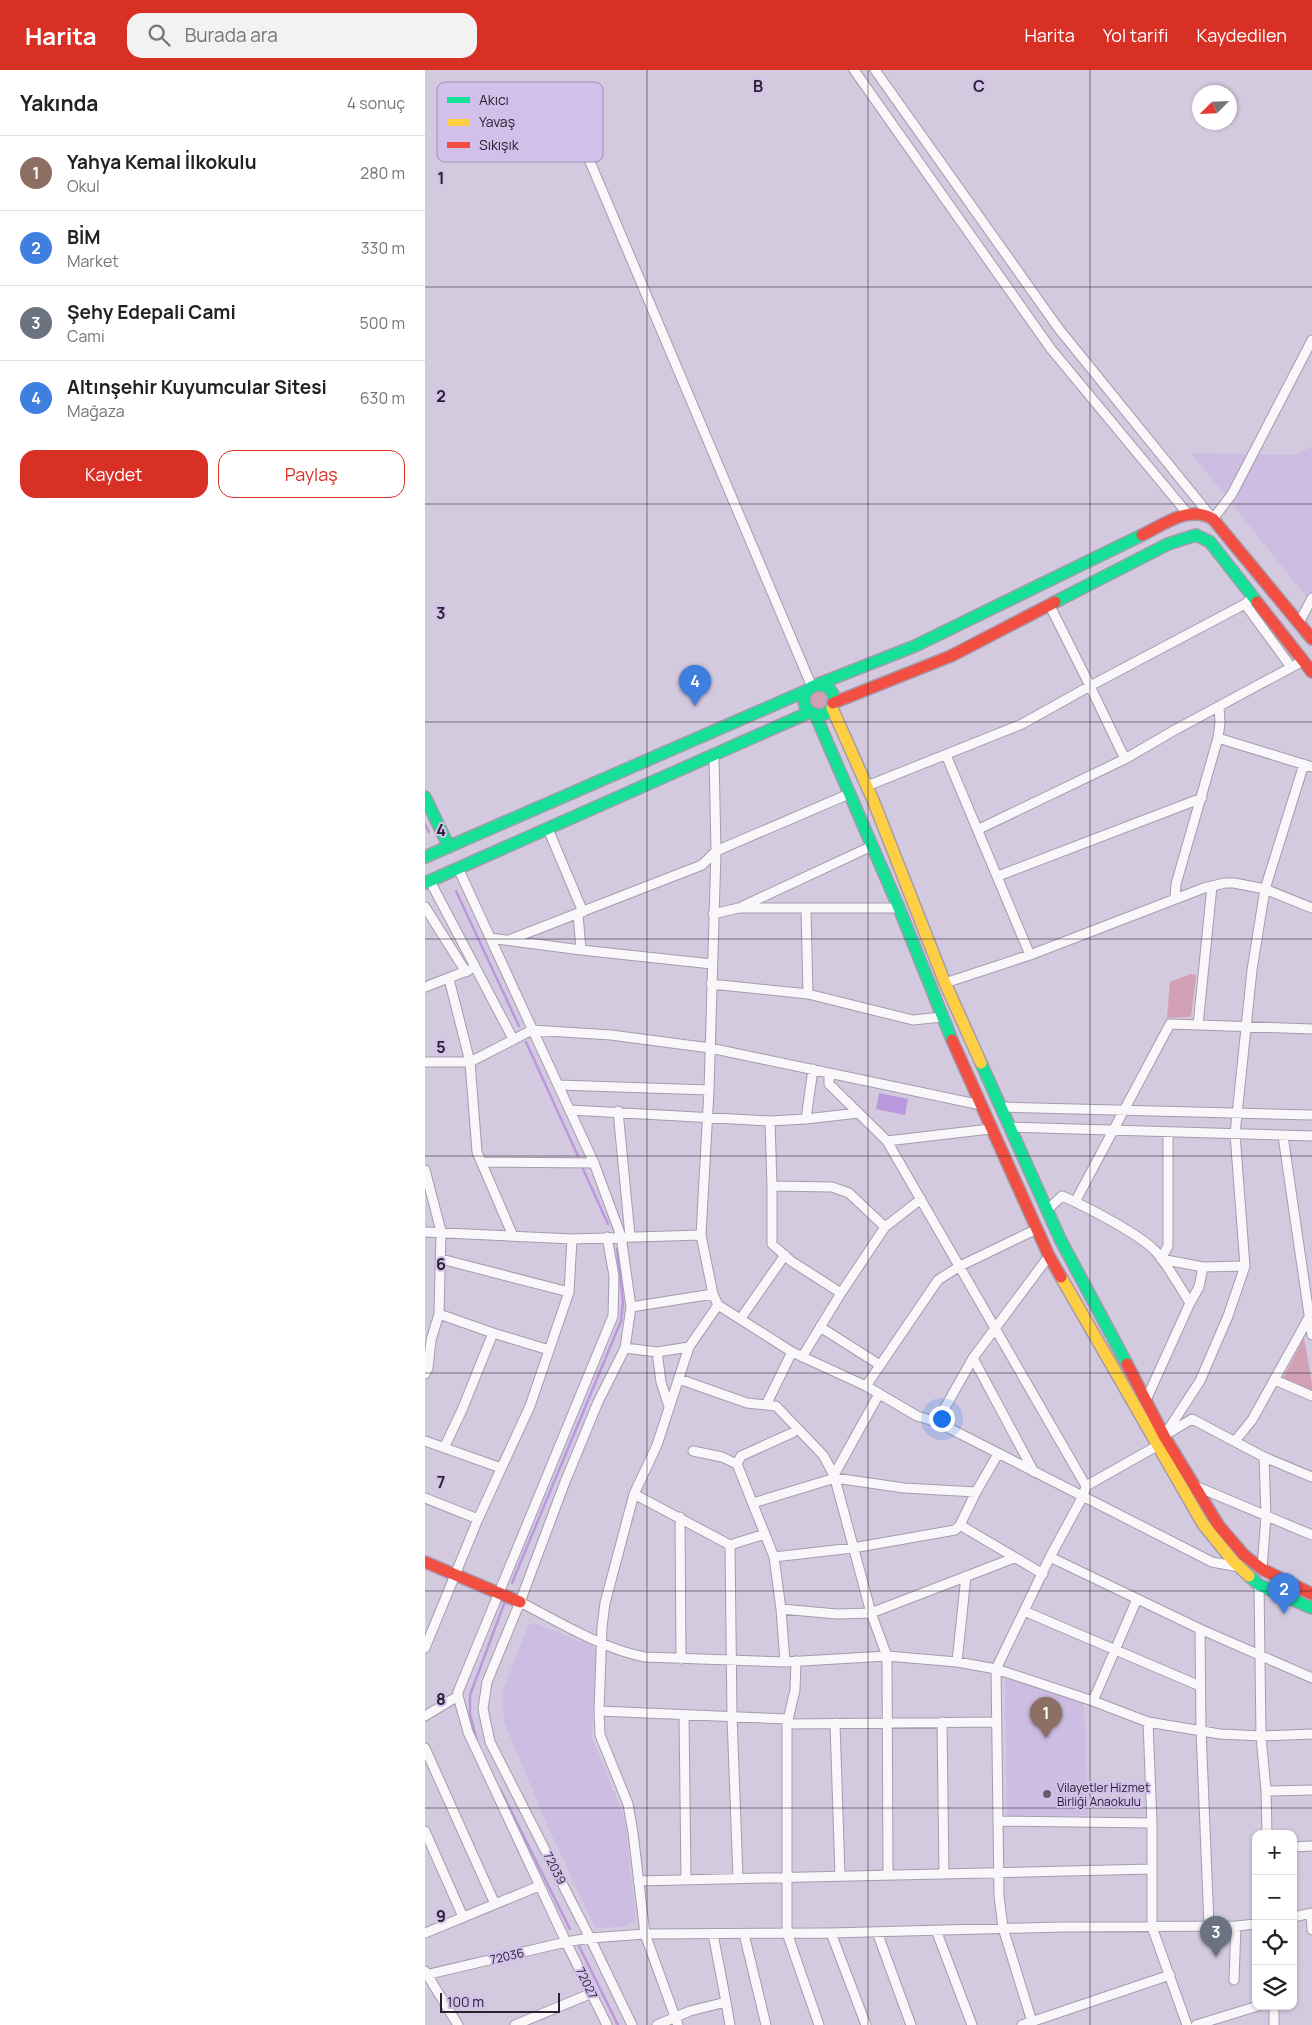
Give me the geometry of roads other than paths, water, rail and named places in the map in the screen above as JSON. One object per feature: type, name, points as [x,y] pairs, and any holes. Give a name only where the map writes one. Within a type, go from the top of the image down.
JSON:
[{"type":"main road","points":[[425,858],[812,688],[915,646],[1187,513],[1206,515],[1226,532],[1312,639]]},
{"type":"main road","points":[[427,882],[793,720],[812,713],[824,714],[832,706],[847,698],[951,656],[1168,544],[1196,534],[1210,542],[1249,600],[1312,672]]},
{"type":"main road","points":[[1312,1594],[1262,1568],[1245,1556],[1210,1512],[1165,1436],[1066,1250],[945,983],[867,786],[838,722],[832,706],[834,699],[830,690],[826,687],[812,688],[804,699],[805,704],[821,728],[899,908],[990,1129],[1049,1256],[1203,1524],[1233,1561],[1259,1585],[1312,1608]]},
{"type":"main road","points":[[838,722],[837,712],[847,698]]},
{"type":"main road","points":[[793,720],[805,718],[821,728]]},
{"type":"main road","points":[[425,797],[449,847]]},
{"type":"main road","points":[[425,1562],[520,1602]]},
{"type":"street","points":[[854,70],[1051,350],[1187,513]]},
{"type":"street","points":[[875,70],[1059,329],[1213,519],[1232,494],[1312,340]]},
{"type":"street","points":[[590,162],[812,688]]},
{"type":"street","points":[[1299,623],[1312,598]]},
{"type":"street","points":[[867,786],[1022,724],[1249,600],[1291,667]]},
{"type":"street","points":[[1049,604],[1091,686],[1125,760]]},
{"type":"street","points":[[979,829],[1125,760],[1219,706],[1303,661]]},
{"type":"street","points":[[1175,898],[1176,884],[1219,738],[1219,706]]},
{"type":"street","points":[[1165,1436],[1200,1381],[1228,1316],[1245,1266],[1235,1134],[1252,970],[1265,889],[1308,766],[1219,738]]},
{"type":"street","points":[[946,755],[979,829],[1030,955]]},
{"type":"street","points":[[714,756],[716,851],[708,1117],[701,1235],[713,1294],[718,1304],[791,1352],[866,1386],[917,1416],[937,1422],[1212,1562],[1241,1568]]},
{"type":"street","points":[[509,940],[701,865],[716,851],[849,794]]},
{"type":"street","points":[[998,876],[1201,798]]},
{"type":"street","points":[[548,829],[581,913],[581,950]]},
{"type":"street","points":[[713,914],[739,908],[872,846]]},
{"type":"street","points":[[458,868],[559,1085],[625,1236]]},
{"type":"street","points":[[427,882],[513,1039]]},
{"type":"street","points":[[945,983],[1030,955],[1175,898],[1213,886],[1234,883],[1265,889],[1312,908]]},
{"type":"street","points":[[1198,1025],[1213,886]]},
{"type":"street","points":[[425,907],[466,972]]},
{"type":"street","points":[[739,908],[899,908]]},
{"type":"street","points":[[806,909],[808,994]]},
{"type":"street","points":[[490,938],[712,964]]},
{"type":"street","points":[[425,988],[475,968]]},
{"type":"street","points":[[449,979],[470,1062],[477,1152],[513,1236]]},
{"type":"street","points":[[711,984],[808,994],[913,1020],[942,1016]]},
{"type":"street","points":[[1075,1202],[1170,1024],[1312,1029]]},
{"type":"street","points":[[425,1062],[470,1062],[532,1030],[611,1034],[709,1048],[981,1105]]},
{"type":"street","points":[[807,1120],[813,1069]]},
{"type":"street","points":[[829,1073],[829,1084],[887,1141],[1086,1486]]},
{"type":"street","points":[[559,1085],[709,1090]]},
{"type":"street","points":[[1001,1107],[1312,1115]]},
{"type":"street","points":[[570,1110],[617,1111],[770,1121],[807,1120],[858,1113]]},
{"type":"street","points":[[617,1111],[631,1307],[625,1348],[598,1402],[520,1602],[601,1642],[637,1656],[785,1662],[887,1656],[957,1662],[996,1670],[1093,1701],[1148,1722],[1261,1736],[1312,1734]]},
{"type":"street","points":[[770,1121],[773,1244],[785,1255],[841,1292]]},
{"type":"street","points":[[1010,1127],[1312,1136]]},
{"type":"street","points":[[887,1141],[990,1129]]},
{"type":"street","points":[[1161,1258],[1168,1246],[1168,1132]]},
{"type":"street","points":[[1283,1136],[1308,1319],[1312,1335]]},
{"type":"street","points":[[481,1162],[594,1163]]},
{"type":"street","points":[[425,1170],[441,1231],[439,1314],[428,1339],[428,1368],[425,1374]]},
{"type":"street","points":[[772,1186],[832,1187],[849,1193],[885,1227]]},
{"type":"street","points":[[1047,1210],[1062,1196],[1151,1247],[1161,1258],[1190,1303]]},
{"type":"street","points":[[802,1357],[841,1292],[885,1227],[921,1199]]},
{"type":"street","points":[[866,1386],[938,1280],[960,1266],[1037,1229]]},
{"type":"street","points":[[425,1232],[441,1231],[572,1239],[701,1235]]},
{"type":"street","points":[[425,1716],[458,1696],[458,1692],[613,1316],[614,1276],[607,1237]]},
{"type":"street","points":[[425,1643],[478,1519],[530,1406],[569,1292],[572,1239]]},
{"type":"street","points":[[741,1318],[785,1255]]},
{"type":"street","points":[[937,1422],[973,1358],[1049,1256]]},
{"type":"street","points":[[1161,1258],[1203,1267],[1245,1266]]},
{"type":"street","points":[[441,1259],[569,1292]]},
{"type":"street","points":[[1146,1400],[1190,1303],[1199,1288],[1203,1267]]},
{"type":"street","points":[[631,1307],[713,1294]]},
{"type":"street","points":[[677,2021],[645,1934],[628,1804],[600,1735],[601,1642],[605,1603],[634,1494],[657,1445],[689,1347],[718,1304]]},
{"type":"street","points":[[439,1314],[549,1350]]},
{"type":"street","points":[[1235,1441],[1252,1420],[1308,1319]]},
{"type":"street","points":[[820,1327],[880,1365]]},
{"type":"street","points":[[444,1448],[462,1410],[493,1333]]},
{"type":"street","points":[[625,1348],[657,1352],[689,1347]]},
{"type":"street","points":[[657,1352],[661,1382],[669,1407]]},
{"type":"street","points":[[766,1406],[791,1352]]},
{"type":"street","points":[[973,1358],[1035,1472]]},
{"type":"street","points":[[679,1379],[747,1403],[776,1406],[823,1455],[834,1476],[871,1612],[887,1656],[888,1874]]},
{"type":"street","points":[[1275,1380],[1312,1396]]},
{"type":"street","points":[[834,1476],[879,1394]]},
{"type":"street","points":[[1165,1436],[1192,1419],[1264,1457],[1312,1477]]},
{"type":"street","points":[[737,1464],[741,1456],[792,1433],[797,1428]]},
{"type":"street","points":[[425,1441],[501,1468]]},
{"type":"street","points":[[1032,2023],[1003,1928],[999,1896],[996,1670],[1083,1496],[1086,1486],[1157,1446]]},
{"type":"street","points":[[693,1451],[722,1457],[737,1464],[774,1557],[781,1609],[785,1662]]},
{"type":"street","points":[[774,1557],[853,1548],[955,1530],[960,1525],[998,1454]]},
{"type":"street","points":[[1262,1568],[1266,1516],[1264,1457]]},
{"type":"street","points":[[753,1503],[834,1476],[904,1488],[976,1492]]},
{"type":"street","points":[[1193,1485],[1312,1535]]},
{"type":"street","points":[[634,1494],[730,1545],[765,1534]]},
{"type":"street","points":[[425,1498],[478,1519]]},
{"type":"street","points":[[679,1517],[681,1659]]},
{"type":"street","points":[[960,1525],[1043,1574]]},
{"type":"street","points":[[730,1545],[731,1716],[738,1878]]},
{"type":"street","points":[[1051,1557],[1137,1599],[1312,1678]]},
{"type":"street","points":[[781,1609],[828,1614],[871,1612],[1014,1558]]},
{"type":"street","points":[[957,1662],[966,1576]]},
{"type":"street","points":[[1259,1585],[1261,1736],[1266,1791],[1267,1830]]},
{"type":"street","points":[[1093,1701],[1137,1599]]},
{"type":"street","name":"72039","points":[[520,1602],[487,1682],[483,1709],[490,1742],[632,2025]]},
{"type":"street","points":[[1024,1611],[1200,1686]]},
{"type":"street","points":[[1200,1628],[1201,1730],[1209,1925]]},
{"type":"street","points":[[796,1661],[795,1690],[787,1722],[787,1933],[819,2025]]},
{"type":"street","name":"72027","points":[[458,1696],[468,1732],[539,1886],[607,2025]]},
{"type":"street","points":[[599,1711],[731,1716],[787,1722],[835,1724],[996,1722]]},
{"type":"street","points":[[684,1715],[686,1880]]},
{"type":"street","points":[[941,1722],[944,1874]]},
{"type":"street","points":[[1148,1722],[1152,1823],[1152,1927],[1187,2025]]},
{"type":"street","points":[[835,1724],[840,1876]]},
{"type":"street","points":[[425,1748],[495,1904]]},
{"type":"street","points":[[1266,1791],[1312,1790]]},
{"type":"street","points":[[999,1821],[1152,1823]]},
{"type":"street","points":[[425,1831],[463,1917]]},
{"type":"street","points":[[1297,1847],[1312,1846]]},
{"type":"street","points":[[639,1881],[1152,1869]]},
{"type":"street","points":[[425,1933],[539,1886]]},
{"type":"street","points":[[1297,1916],[1311,1913],[1312,1930]]},
{"type":"street","name":"72036","points":[[425,1974],[566,1942],[590,1938],[645,1934],[831,1933],[1252,1924]]},
{"type":"street","points":[[1234,1980],[1237,1926]]},
{"type":"street","points":[[937,1930],[972,2025]]},
{"type":"street","points":[[877,1932],[911,2025]]},
{"type":"street","points":[[831,1933],[866,2025]]},
{"type":"street","points":[[713,1934],[730,2025]]},
{"type":"street","points":[[744,1934],[766,2025]]},
{"type":"street","points":[[425,1974],[458,2025]]},
{"type":"street","points":[[1022,2025],[1170,1975]]},
{"type":"street","points":[[515,2025],[531,2022],[592,1993]]},
{"type":"street","points":[[657,2025],[677,2021],[726,2002]]},
{"type":"street","points":[[1196,2025],[1252,2008]]},
{"type":"street","points":[[1274,2010],[1274,2025]]},
{"type":"waterway","points":[[425,824],[429,832]]},
{"type":"waterway","points":[[456,891],[519,1026]]},
{"type":"waterway","points":[[526,1042],[578,1156]]},
{"type":"waterway","points":[[583,1169],[608,1224]]},
{"type":"waterway","points":[[512,1583],[621,1321],[623,1302],[617,1249]]},
{"type":"waterway","points":[[477,1741],[470,1714],[470,1695],[504,1604]]},
{"type":"waterway","points":[[500,1789],[570,1929]]},
{"type":"waterway","points":[[577,1942],[618,2025]]},
{"type":"place","name":"Altınşehir Kuyumcular Sitesi","points":[[695,706]]},
{"type":"place","name":"BİM","points":[[1284,1614]]},
{"type":"place","name":"Yahya Kemal İlkokulu","points":[[1046,1738]]},
{"type":"place","name":"Vilayetler Hizmet Birliği Anaokulu","points":[[1047,1794]]},
{"type":"place","name":"Şehy Edepali Cami","points":[[1216,1957]]}]
